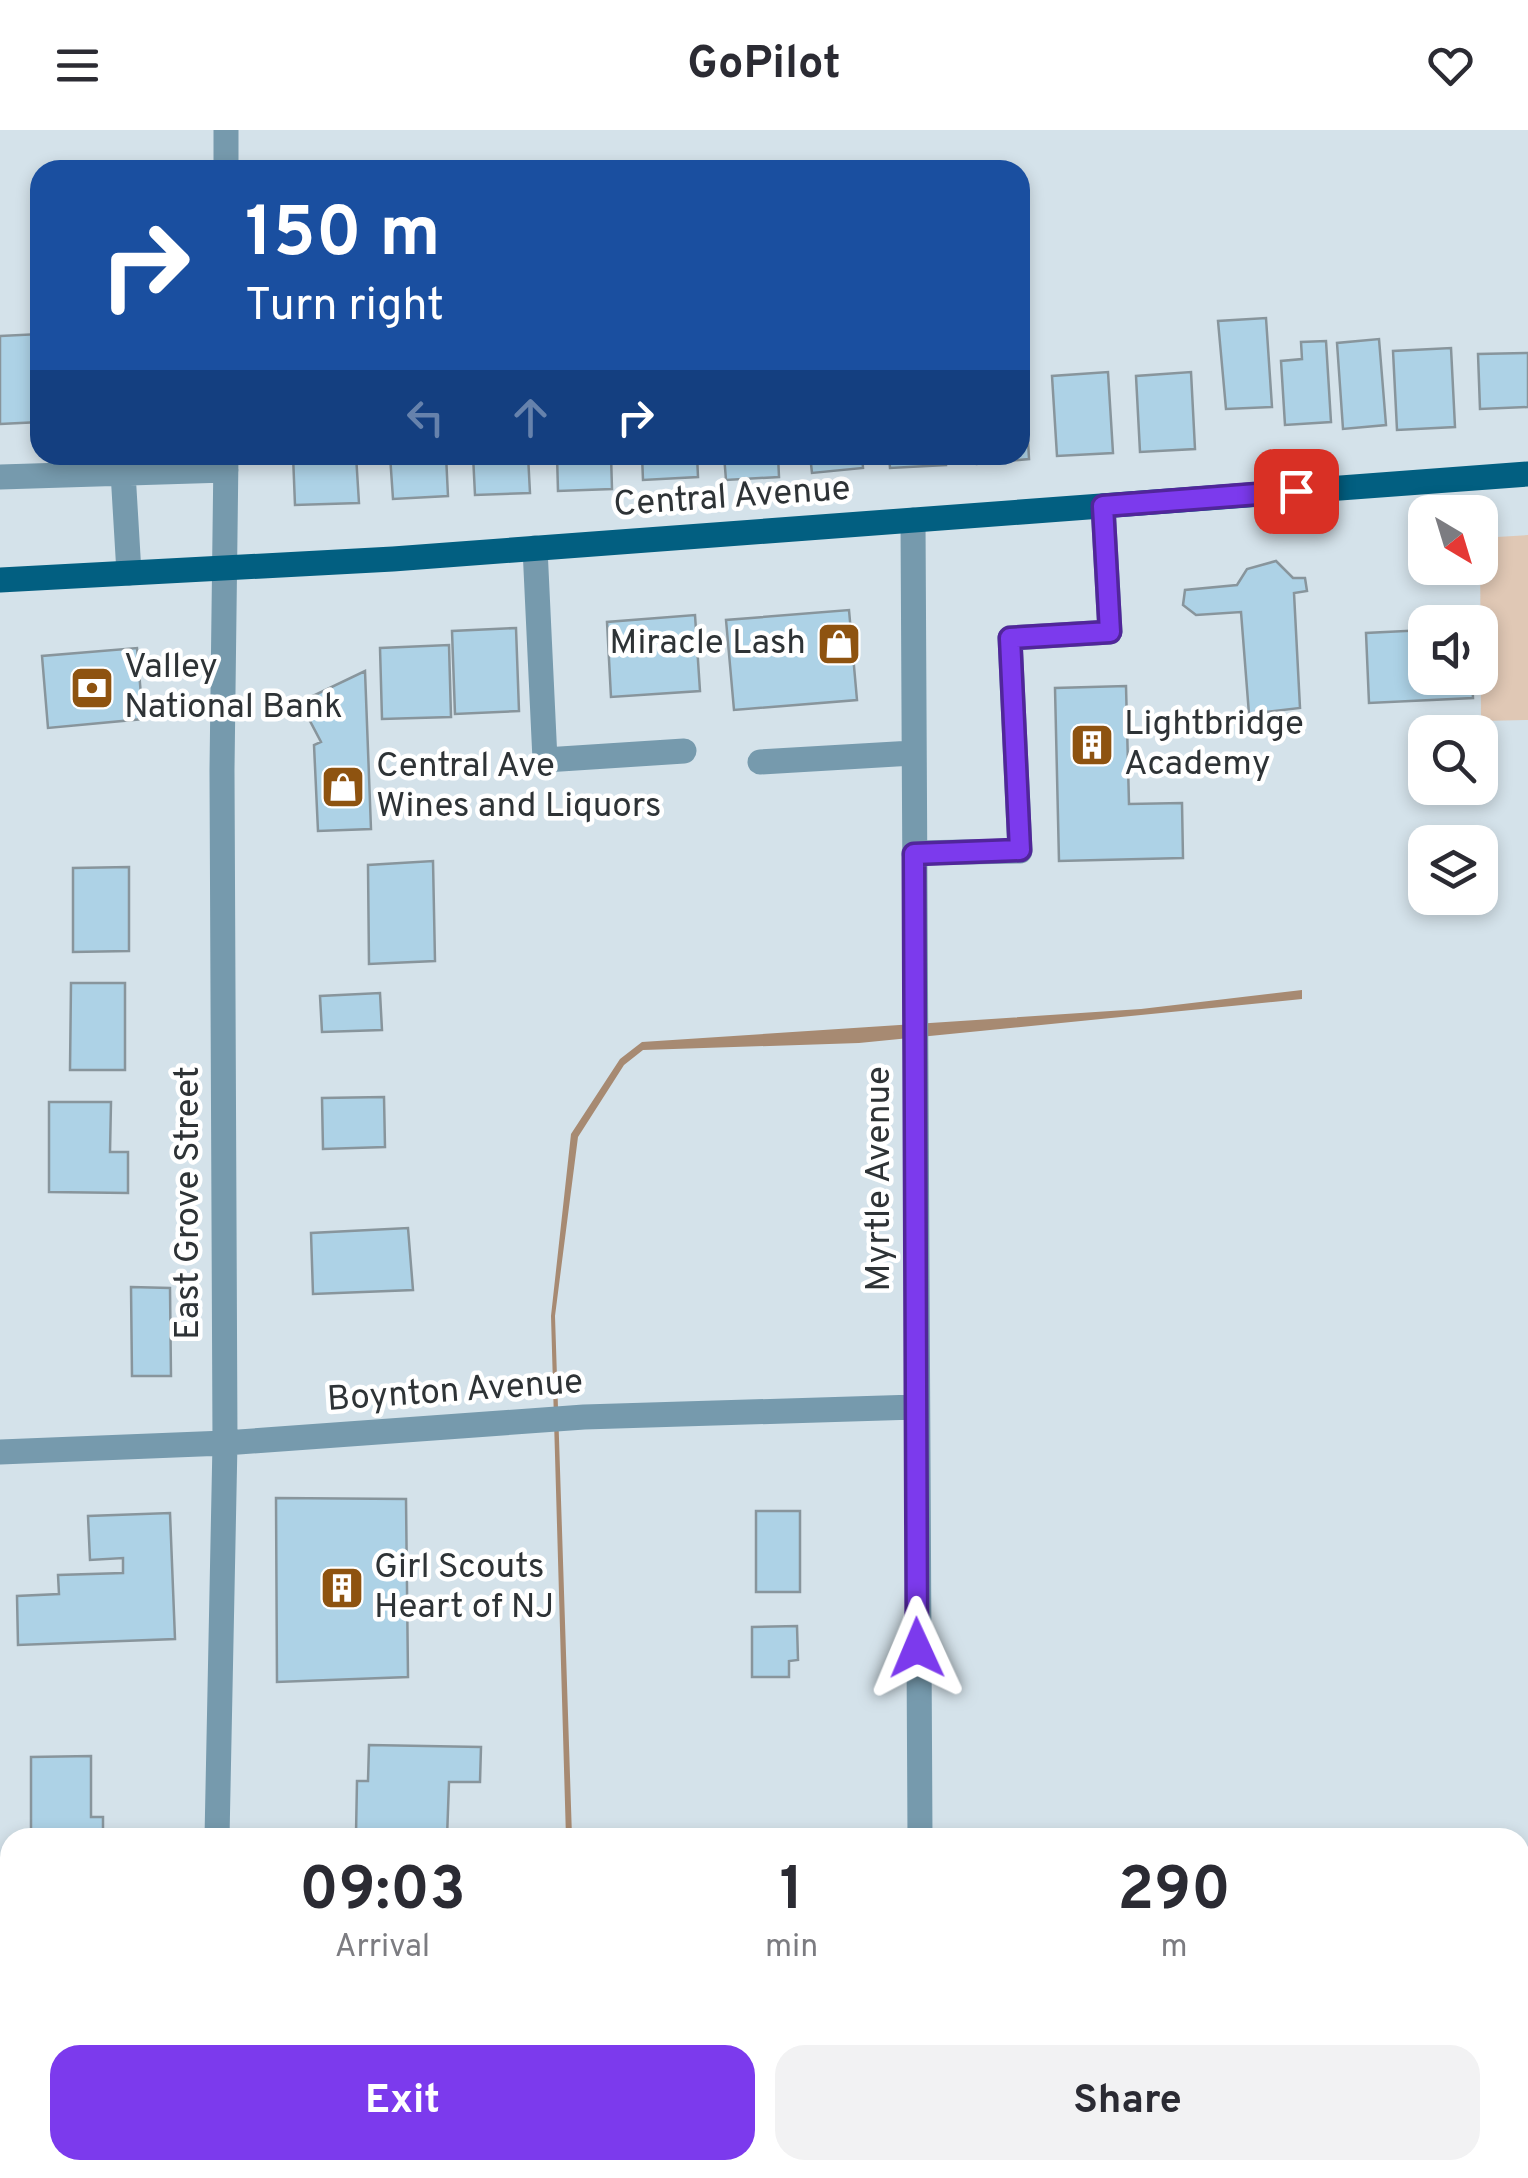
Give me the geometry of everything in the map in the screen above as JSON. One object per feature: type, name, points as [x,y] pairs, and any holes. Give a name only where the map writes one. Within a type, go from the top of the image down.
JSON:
[{"type":"main road","name":"Central Avenue","points":[[0,580],[535,548],[1528,474]]},
{"type":"street","points":[[226,130],[226,160]]},
{"type":"street","points":[[0,478],[195,465]]},
{"type":"street","name":"East Grove Street","points":[[218,1828],[225,1443],[222,753],[226,465]]},
{"type":"street","points":[[124,472],[130,573]]},
{"type":"street","points":[[914,854],[1020,850],[1010,638],[1110,632],[1103,506]]},
{"type":"street","name":"Myrtle Avenue","points":[[913,520],[920,1828]]},
{"type":"street","points":[[535,548],[545,760],[684,751]]},
{"type":"street","points":[[760,762],[914,753]]},
{"type":"street","name":"Boynton Avenue","points":[[0,1452],[225,1443],[584,1417],[916,1407]]},
{"type":"shaded area","points":[[1528,535],[1528,720],[1498,721],[1498,715],[1481,715],[1481,695],[1498,695],[1498,605],[1480,605],[1480,585],[1498,585],[1498,537]]},
{"type":"shaded area","points":[[1302,990],[1302,999],[859,1043],[643,1050],[624,1065],[578,1137],[555,1316],[572,1828],[566,1828],[551,1316],[571,1134],[620,1059],[642,1042],[1141,1009]]},
{"type":"building","points":[[1266,318],[1272,407],[1226,409],[1218,321]]},
{"type":"building","points":[[30,334],[30,422],[0,424],[0,336]]},
{"type":"building","points":[[1379,339],[1386,425],[1343,429],[1337,343]]},
{"type":"building","points":[[1326,341],[1331,422],[1285,425],[1281,361],[1302,359],[1301,342]]},
{"type":"building","points":[[1451,348],[1455,427],[1397,430],[1393,351]]},
{"type":"building","points":[[1528,353],[1528,407],[1480,409],[1478,354]]},
{"type":"building","points":[[1108,372],[1113,453],[1057,456],[1052,376]]},
{"type":"building","points":[[1191,372],[1195,449],[1140,452],[1136,376]]},
{"type":"building","points":[[293,465],[357,465],[359,503],[295,505]]},
{"type":"building","points":[[391,465],[446,465],[448,496],[393,499]]},
{"type":"building","points":[[474,465],[529,465],[530,493],[475,495]]},
{"type":"building","points":[[557,465],[611,465],[612,489],[558,491]]},
{"type":"building","points":[[642,465],[697,465],[698,477],[643,480]]},
{"type":"building","points":[[725,465],[778,465],[779,477],[726,480]]},
{"type":"building","points":[[811,465],[863,465],[863,468],[812,473]]},
{"type":"building","points":[[890,465],[946,465],[890,468]]},
{"type":"building","points":[[1276,561],[1293,578],[1305,578],[1307,591],[1294,593],[1300,708],[1249,714],[1241,612],[1196,615],[1183,605],[1185,590],[1237,585],[1247,569]]},
{"type":"building","points":[[849,610],[857,700],[734,710],[726,620]]},
{"type":"building","points":[[695,615],[700,691],[611,697],[607,622]]},
{"type":"building","points":[[516,628],[519,711],[455,714],[452,631]]},
{"type":"building","points":[[1408,631],[1408,695],[1473,698],[1369,703],[1366,633]]},
{"type":"building","points":[[449,645],[451,717],[382,719],[380,648]]},
{"type":"building","name":"Valley National Bank","points":[[137,648],[143,719],[48,728],[42,656]]},
{"type":"building","name":"Central Ave Wines and Liquors","points":[[365,671],[371,829],[318,831],[314,745],[321,742],[300,702]]},
{"type":"building","name":"Lightbridge Academy","points":[[1126,686],[1129,804],[1182,803],[1183,858],[1059,861],[1055,688]]},
{"type":"building","points":[[433,861],[435,961],[369,964],[368,865]]},
{"type":"building","points":[[129,867],[129,951],[73,952],[73,868]]},
{"type":"building","points":[[71,983],[125,983],[125,1070],[70,1070]]},
{"type":"building","points":[[380,993],[382,1030],[322,1032],[320,996]]},
{"type":"building","points":[[384,1097],[385,1147],[323,1149],[322,1098]]},
{"type":"building","points":[[49,1102],[111,1102],[110,1152],[128,1152],[128,1193],[49,1192]]},
{"type":"building","points":[[408,1228],[413,1290],[313,1294],[311,1233]]},
{"type":"building","points":[[131,1287],[170,1288],[171,1376],[132,1376]]},
{"type":"building","name":"Girl Scouts Heart of NJ","points":[[276,1498],[406,1499],[408,1677],[277,1682]]},
{"type":"building","points":[[756,1511],[800,1511],[800,1592],[756,1592]]},
{"type":"building","points":[[170,1513],[175,1639],[18,1645],[17,1596],[59,1594],[58,1575],[123,1573],[123,1558],[90,1560],[88,1516]]},
{"type":"building","points":[[797,1626],[798,1660],[789,1661],[789,1677],[752,1677],[752,1627]]},
{"type":"building","points":[[369,1745],[481,1747],[480,1782],[449,1782],[447,1828],[356,1828],[357,1781],[368,1781]]},
{"type":"building","points":[[91,1756],[91,1817],[103,1817],[103,1828],[31,1828],[31,1757]]},
{"type":"place","name":"Miracle Lash","points":[[839,644]]},
{"type":"place","name":"Valley National Bank","points":[[92,688]]},
{"type":"place","name":"Lightbridge Academy","points":[[1092,745]]},
{"type":"place","name":"Central Ave Wines and Liquors","points":[[343,787]]},
{"type":"place","name":"Girl Scouts Heart of NJ","points":[[342,1588]]},
{"type":"route","points":[[917,1648],[914,854],[1020,850],[1010,638],[1110,632],[1103,506],[1296,491]]}]
